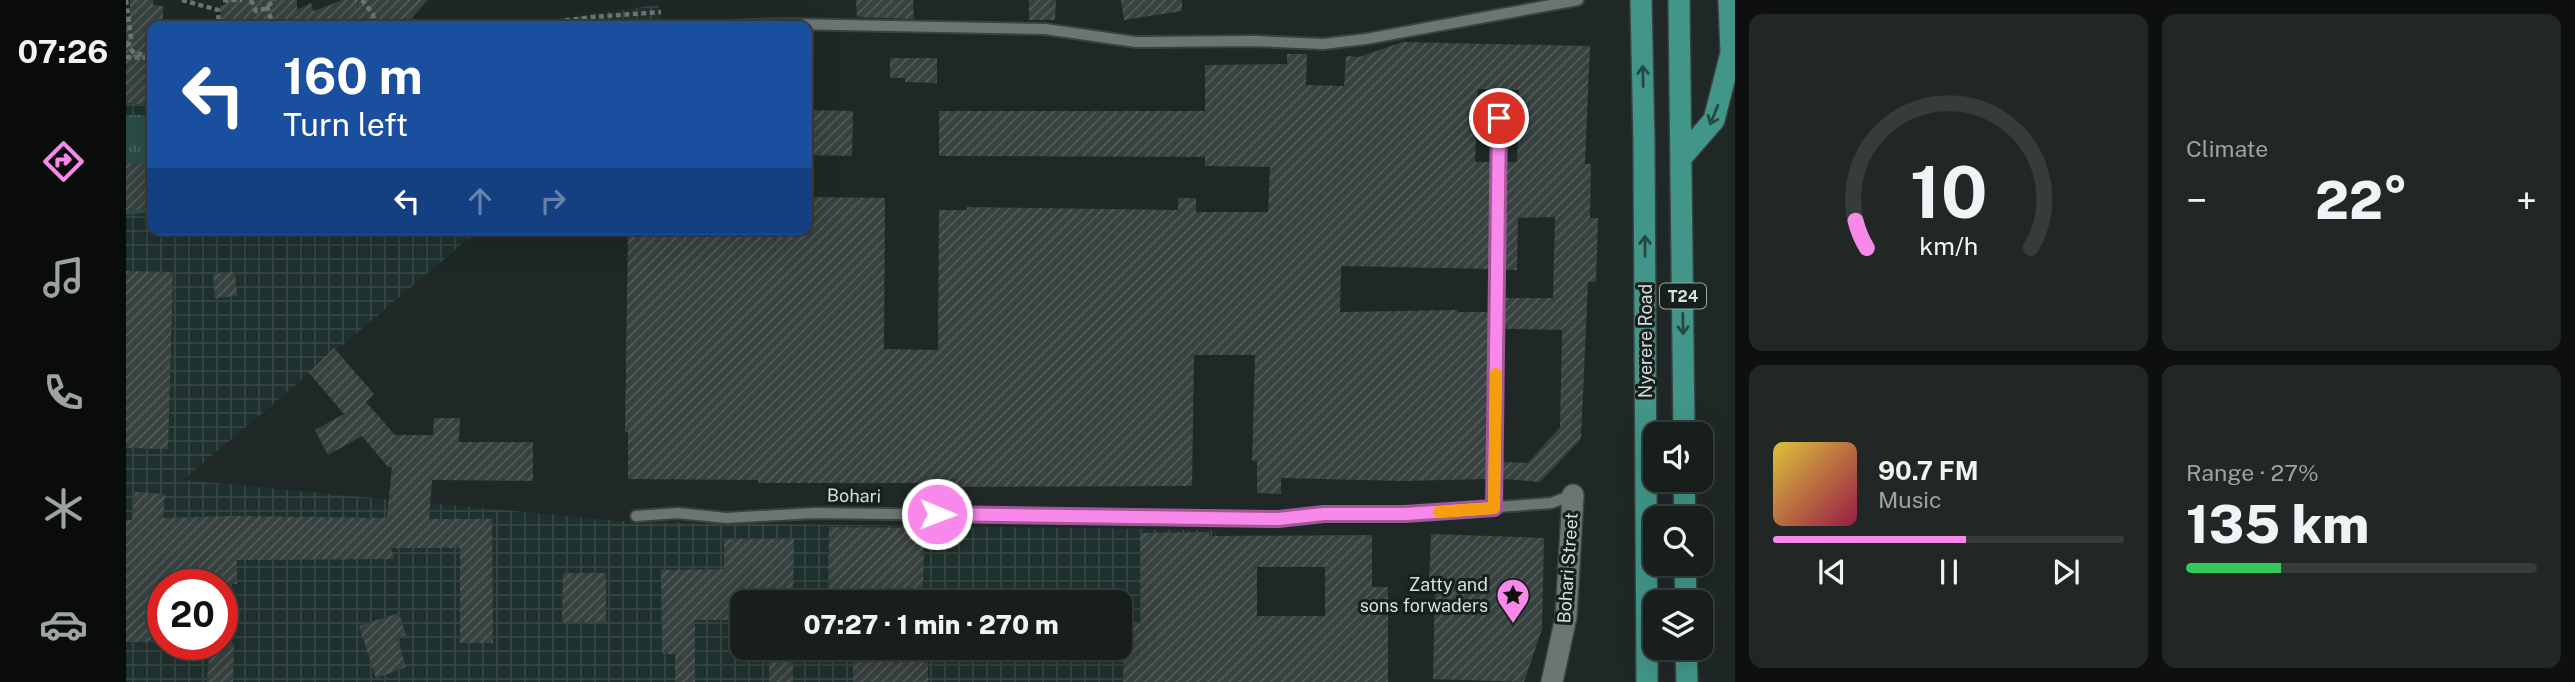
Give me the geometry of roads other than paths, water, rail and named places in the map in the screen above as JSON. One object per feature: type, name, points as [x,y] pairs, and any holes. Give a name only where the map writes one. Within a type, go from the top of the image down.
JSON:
[{"type":"highway","name":"Nyerere Road","points":[[1641,0],[1647,682]]},
{"type":"highway","name":"Nyerere Road","points":[[1679,0],[1684,422]]},
{"type":"highway","points":[[1681,158],[1714,120],[1731,54],[1728,0]]},
{"type":"highway","points":[[1686,660],[1687,682]]},
{"type":"street","name":"Bohari Street","points":[[1552,682],[1566,617],[1573,495]]},
{"type":"lane","points":[[812,24],[1045,29],[1136,42],[1254,41],[1323,44],[1366,40],[1578,0]]},
{"type":"lane","points":[[1494,508],[1499,118]]},
{"type":"lane","name":"Bohari","points":[[636,516],[678,513],[726,517],[814,513],[1278,519],[1324,514],[1405,514],[1494,508],[1550,503],[1573,495]]},
{"type":"place","name":"Zatty and sons forwaders","points":[[1513,625]]}]
